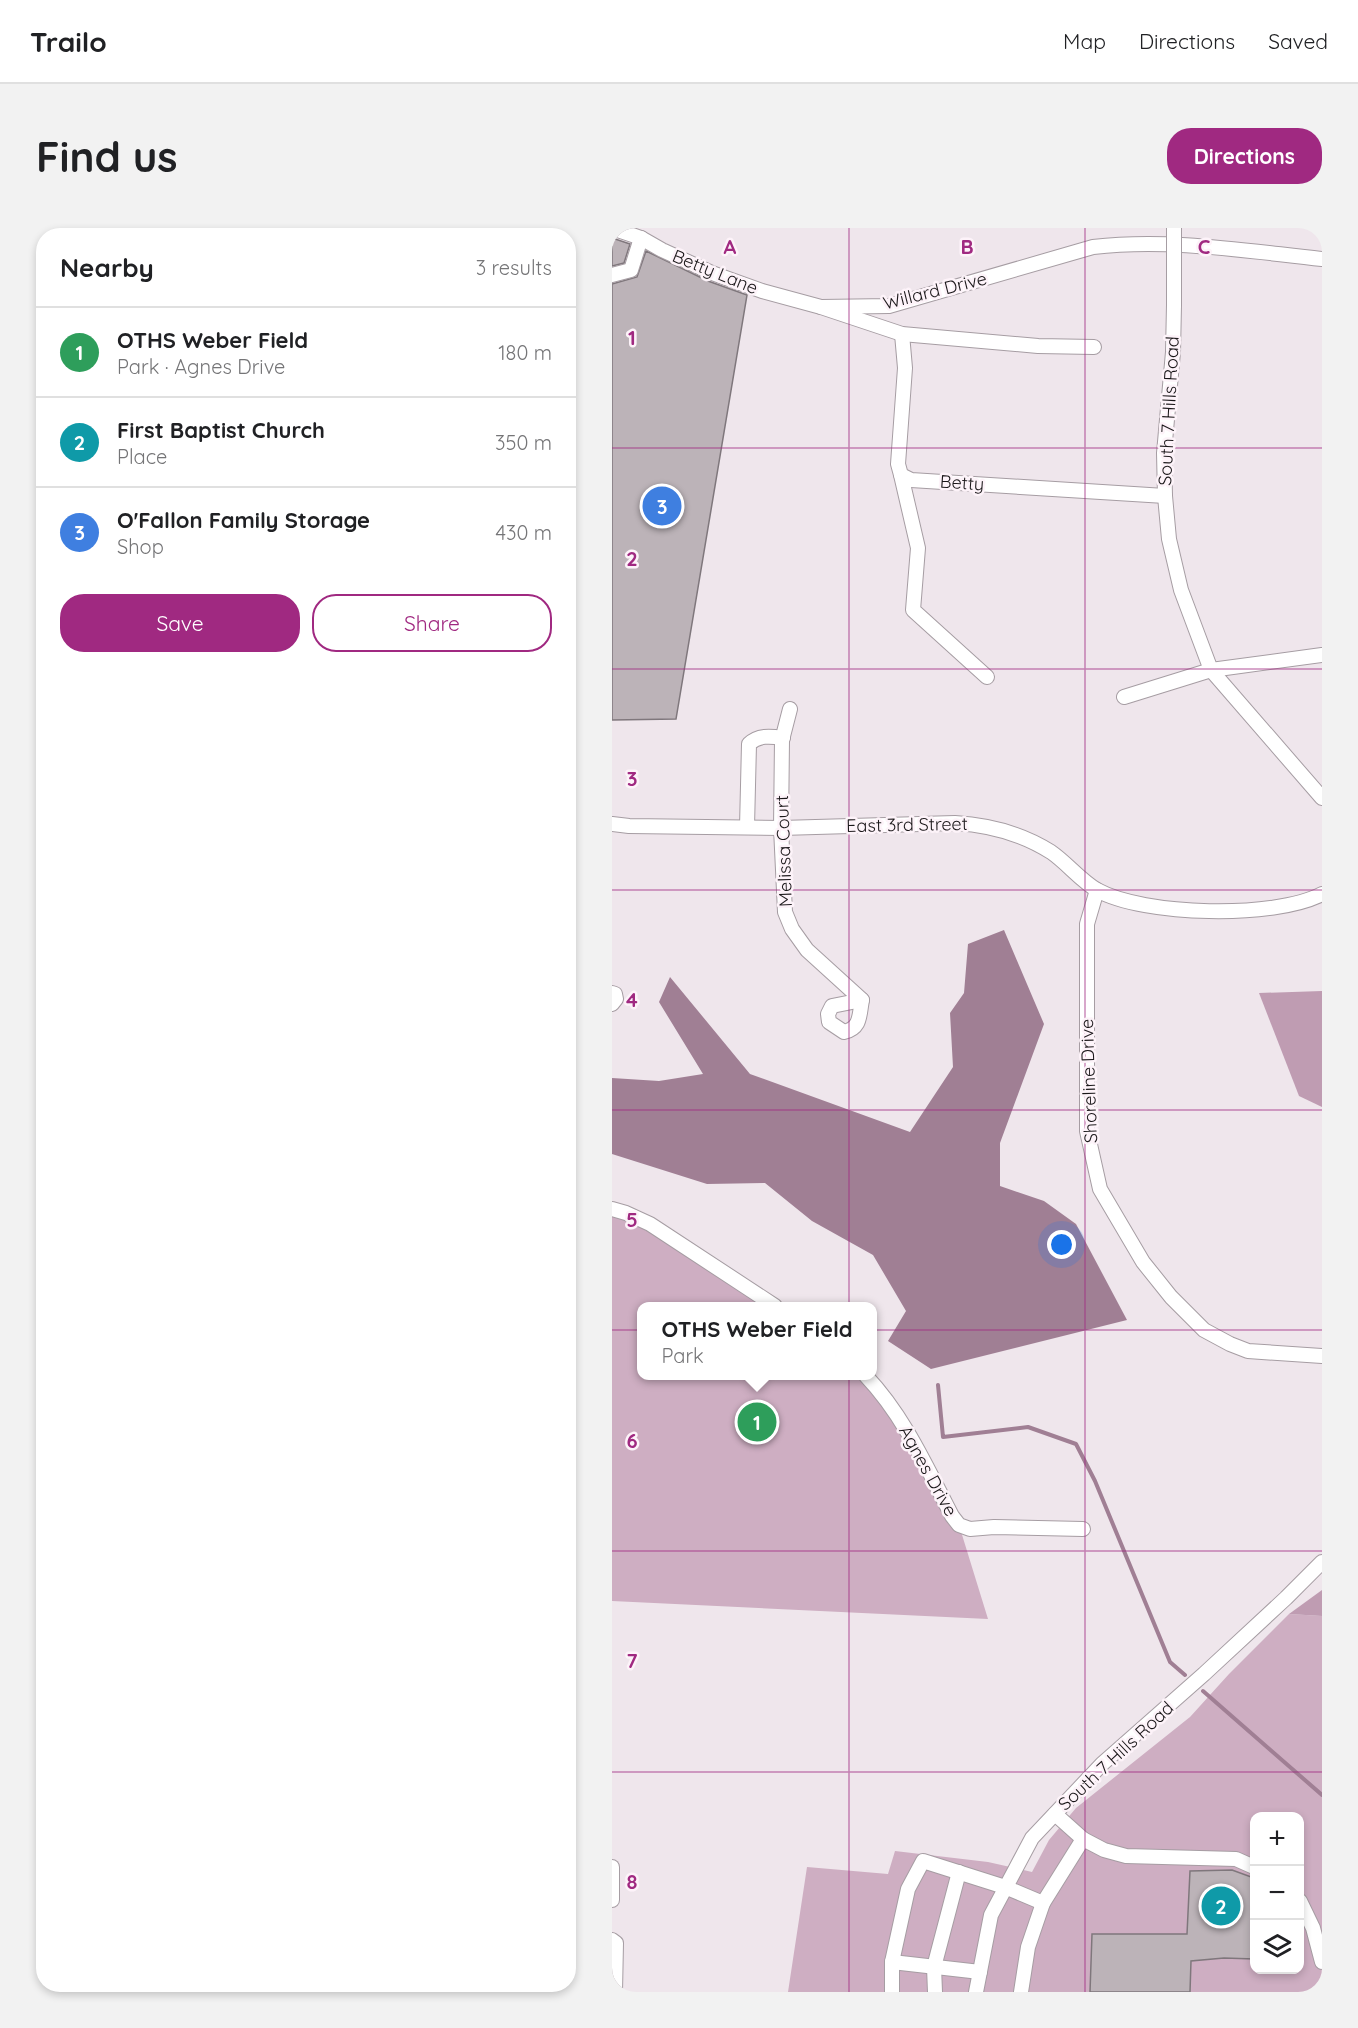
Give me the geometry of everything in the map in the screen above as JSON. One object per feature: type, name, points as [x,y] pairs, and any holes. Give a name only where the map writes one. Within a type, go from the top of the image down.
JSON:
[{"type":"street","name":"Betty Lane","points":[[612,228],[641,238],[712,273],[762,291],[821,307]]},
{"type":"street","name":"South 7 Hills Road","points":[[1174,228],[1173,352],[1164,453],[1169,539],[1181,590],[1211,670],[1322,798]]},
{"type":"street","points":[[612,275],[631,270],[641,238]]},
{"type":"street","name":"Willard Drive","points":[[821,307],[890,306],[1093,247],[1120,244],[1146,243],[1228,249],[1322,259]]},
{"type":"street","name":"Willard Drive","points":[[821,307],[902,334],[1038,346],[1094,347]]},
{"type":"street","points":[[902,334],[905,368],[898,464],[918,548],[913,610],[987,676]]},
{"type":"street","name":"Betty","points":[[901,475],[911,480],[1165,496]]},
{"type":"street","points":[[1124,697],[1211,670],[1322,655]]},
{"type":"street","name":"Melissa Court","points":[[790,709],[783,738],[781,828],[785,912],[792,929],[807,950],[862,1000]]},
{"type":"street","points":[[747,827],[749,744],[754,739],[769,736],[783,738]]},
{"type":"street","name":"East 3rd Street","points":[[612,824],[781,828],[979,824],[1003,829],[1051,852],[1096,890],[1136,904],[1182,910],[1253,909],[1284,905],[1322,894]]},
{"type":"street","name":"Shoreline Drive","points":[[1096,890],[1087,924],[1087,1131],[1100,1189],[1143,1262],[1171,1297],[1204,1330],[1248,1351],[1322,1356]]},
{"type":"street","points":[[612,993],[615,994],[616,999],[612,1004]]},
{"type":"street","points":[[612,1209],[626,1213],[658,1229],[769,1302]]},
{"type":"street","name":"Agnes Drive","points":[[869,1380],[889,1403],[914,1441],[952,1516],[959,1525],[970,1529],[994,1527],[1083,1530]]},
{"type":"street","name":"South 7 Hills Road","points":[[976,1992],[991,1915],[1032,1838],[1102,1764],[1213,1666],[1322,1562]]},
{"type":"street","points":[[1055,1814],[1083,1839],[1104,1850],[1126,1856],[1236,1859],[1252,1866]]},
{"type":"street","points":[[1021,1992],[1028,1947],[1043,1903],[1083,1839]]},
{"type":"street","points":[[892,1992],[892,1962],[908,1889],[923,1861],[1005,1887],[1043,1903]]},
{"type":"street","points":[[612,1867],[612,1900]]},
{"type":"street","points":[[935,1992],[934,1966],[959,1872]]},
{"type":"street","points":[[1304,1911],[1313,1928],[1322,1962]]},
{"type":"street","points":[[612,1940],[616,1943],[615,1992]]},
{"type":"street","points":[[892,1962],[980,1972]]},
{"type":"shaded area","points":[[1004,930],[1044,1024],[1000,1143],[1000,1186],[1044,1201],[1076,1224],[1127,1320],[931,1369],[888,1341],[906,1311],[873,1255],[812,1221],[765,1183],[707,1184],[612,1154],[612,1078],[659,1081],[703,1074],[659,1002],[670,977],[750,1074],[910,1132],[953,1067],[950,1013],[964,993],[968,944]]},
{"type":"shaded area","points":[[1322,991],[1322,1107],[1299,1096],[1259,993]]},
{"type":"shaded area","points":[[612,1209],[626,1213],[769,1302],[637,1302],[637,1380],[868,1380],[959,1525],[988,1619],[612,1601]]},
{"type":"shaded area","points":[[1322,1590],[1322,1616],[1289,1614]]},
{"type":"shaded area","points":[[1289,1614],[1322,1616],[1322,1992],[788,1992],[807,1867],[888,1874],[895,1851],[988,1862],[1032,1872],[1049,1840],[1076,1808],[1190,1717]]},
{"type":"building","points":[[612,238],[630,244],[624,263],[612,266]]},
{"type":"building","points":[[646,251],[708,281],[747,295],[676,719],[612,720],[612,284],[637,277]]},
{"type":"building","points":[[1232,1870],[1250,1877],[1250,1959],[1224,1958],[1191,1961],[1190,1992],[1090,1992],[1092,1934],[1187,1934],[1190,1871]]},
{"type":"waterway","points":[[938,1385],[943,1437],[1028,1427],[1076,1444],[1095,1481],[1170,1662],[1185,1675]]},
{"type":"waterway","points":[[1203,1691],[1322,1795]]},
{"type":"place","name":"O'Fallon Family Storage","points":[[662,506]]},
{"type":"place","name":"OTHS Weber Field","points":[[757,1422]]},
{"type":"place","name":"First Baptist Church","points":[[1221,1906]]}]
